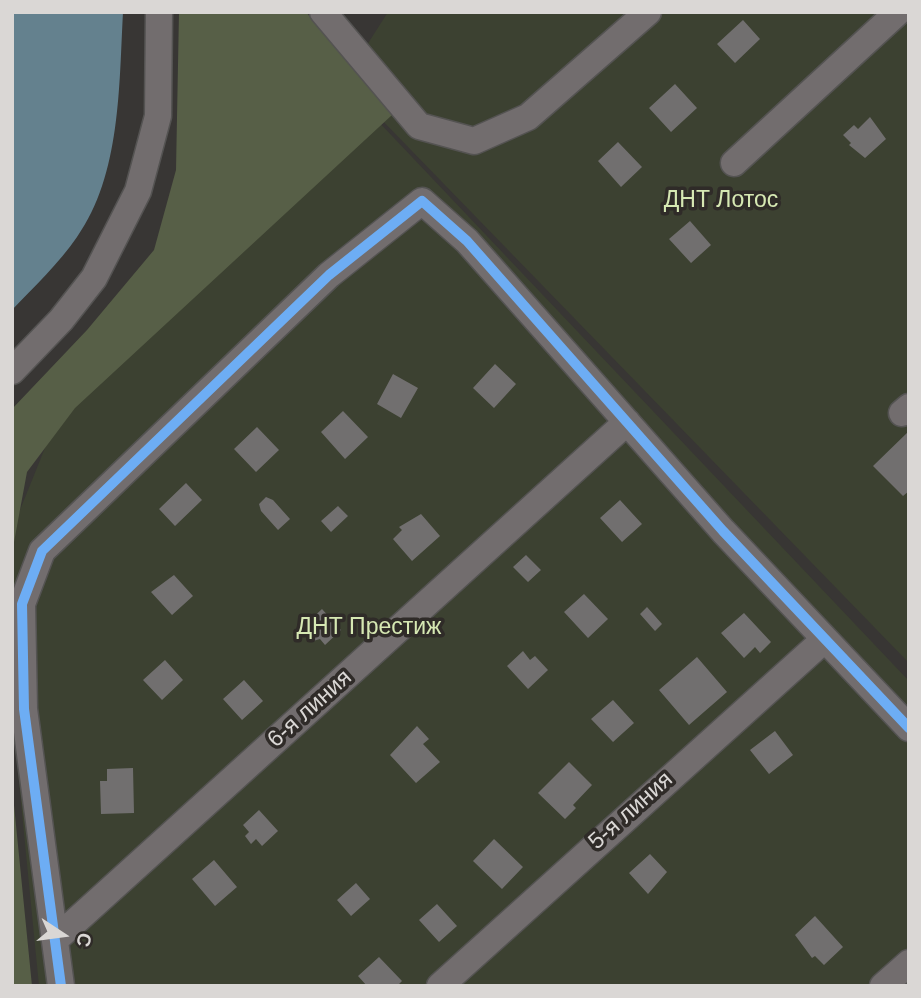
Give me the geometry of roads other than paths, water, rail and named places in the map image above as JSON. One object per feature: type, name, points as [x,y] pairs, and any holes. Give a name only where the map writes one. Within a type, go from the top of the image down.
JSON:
[{"type":"street","points":[[12,371],[61,320],[94,278],[138,191],[158,116],[159,12]]},
{"type":"street","points":[[323,12],[419,126],[474,141],[528,117],[648,12]]},
{"type":"street","points":[[734,163],[898,12]]},
{"type":"street","points":[[61,986],[24,709],[22,604],[42,551],[329,275],[422,201],[467,241],[723,531],[909,728]]},
{"type":"street","name":"6-я линия","points":[[56,939],[627,422]]},
{"type":"street","name":"5-я линия","points":[[440,986],[825,639]]},
{"type":"street","points":[[883,986],[909,963]]},
{"type":"water","points":[[12,12],[123,12],[115,129],[102,186],[77,237],[12,310]]},
{"type":"park label","name":"ДНТ Лотос","points":[[721,201]]},
{"type":"park label","name":"ДНТ Престиж","points":[[369,628]]}]
